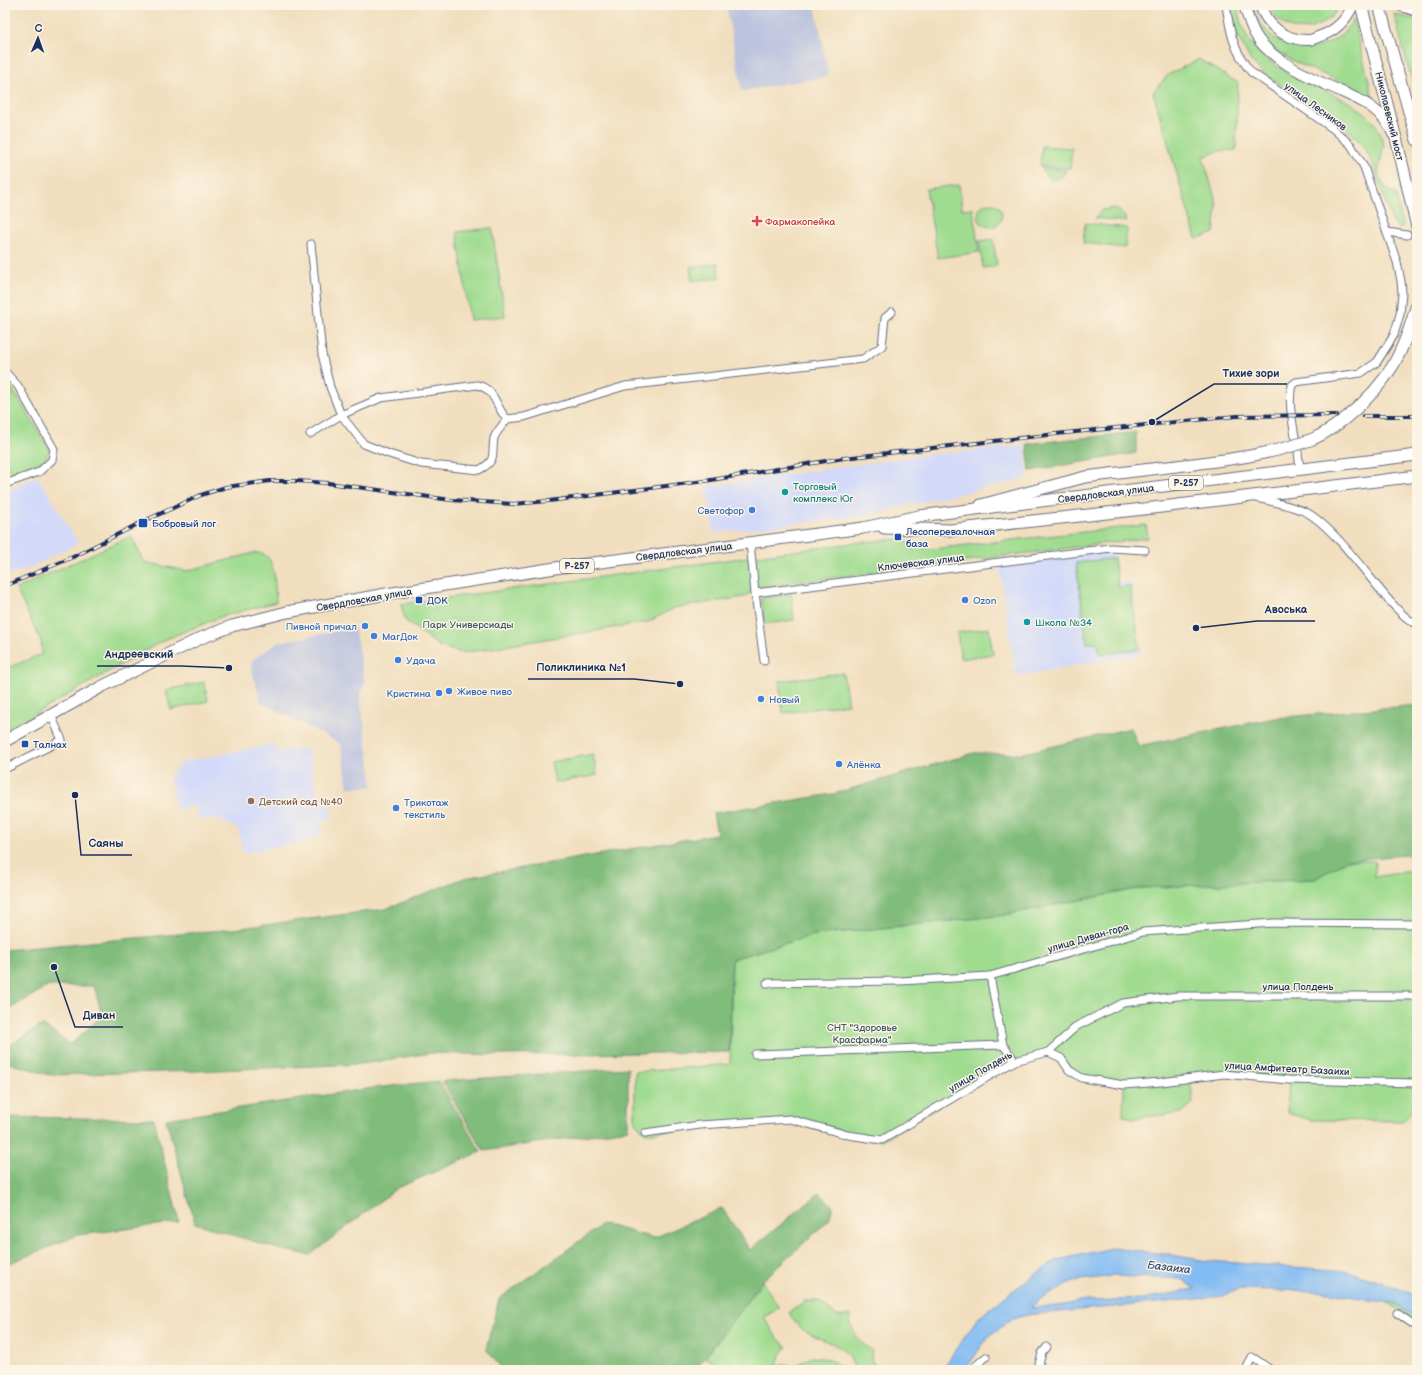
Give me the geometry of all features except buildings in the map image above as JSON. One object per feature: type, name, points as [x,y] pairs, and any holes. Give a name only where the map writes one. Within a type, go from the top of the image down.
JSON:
[{"type":"main road","points":[[1244,5],[1255,34],[1265,47],[1304,75],[1357,98],[1375,108],[1389,126],[1398,146]]},
{"type":"main road","points":[[1260,5],[1262,12],[1269,23],[1281,34],[1310,40],[1327,34],[1337,28],[1349,14],[1353,5]]},
{"type":"main road","name":"Николаевский мост","points":[[1361,5],[1398,146],[1417,228]]},
{"type":"main road","name":"Николаевский мост","points":[[1379,5],[1417,140]]},
{"type":"main road","points":[[1399,5],[1417,11]]},
{"type":"main road","points":[[956,512],[1085,477],[1243,457],[1280,449],[1310,440],[1336,426],[1360,406],[1380,385],[1398,357],[1409,332],[1417,304]]},
{"type":"main road","name":"Свердловская улица","points":[[5,741],[101,687],[200,638],[232,626],[280,614],[386,594],[562,567],[868,527],[919,516],[1417,455]]},
{"type":"main road","name":"Свердловская улица","points":[[868,527],[950,530],[1153,508],[1417,476]]},
{"type":"main road","points":[[1364,483],[1417,480]]},
{"type":"street","name":"улица Лесников","points":[[1226,5],[1229,24],[1235,45],[1242,60],[1251,72],[1332,128],[1351,144],[1364,167],[1387,232],[1397,262],[1402,293],[1400,314],[1394,335],[1377,362],[1361,373],[1296,382],[1292,385],[1290,392],[1291,414],[1295,436]]},
{"type":"street","points":[[1387,232],[1407,235]]},
{"type":"street","points":[[311,244],[322,354],[330,387],[341,415],[364,444],[421,464],[479,470],[488,466],[493,457],[494,437],[507,419]]},
{"type":"street","points":[[310,434],[341,415],[381,398],[477,385],[483,386],[490,391],[501,414],[507,419],[524,417],[625,386],[863,360],[882,346],[885,318],[892,312]]},
{"type":"street","points":[[5,372],[18,386],[54,449],[52,460],[39,472],[6,482]]},
{"type":"street","points":[[1298,452],[1300,469]]},
{"type":"street","points":[[1250,496],[1286,505],[1310,514],[1332,534],[1390,601],[1411,622],[1417,625]]},
{"type":"street","points":[[750,543],[764,661]]},
{"type":"street","name":"Ключевская улица","points":[[755,593],[1110,548],[1145,550]]},
{"type":"street","points":[[5,769],[62,740],[51,715]]},
{"type":"street","name":"улица Диван-гора","points":[[767,983],[900,981],[990,976],[1144,932],[1273,923],[1417,924]]},
{"type":"street","points":[[990,976],[1004,1045],[1015,1061]]},
{"type":"street","name":"улица Полдень","points":[[645,1133],[700,1125],[790,1119],[848,1135],[882,1140],[1015,1061],[1048,1052],[1077,1026],[1123,1003],[1178,996],[1417,996]]},
{"type":"street","points":[[755,1054],[1004,1045]]},
{"type":"street","name":"улица Амфитеатр Базаихи","points":[[1048,1052],[1061,1058],[1069,1070],[1082,1078],[1124,1085],[1224,1074],[1289,1080],[1417,1083]]},
{"type":"street","points":[[1397,1313],[1417,1327]]},
{"type":"street","points":[[1042,1370],[1038,1368],[1042,1353],[1047,1347]]},
{"type":"street","points":[[971,1370],[986,1357]]},
{"type":"street","points":[[1246,1370],[1252,1357],[1271,1370]]},
{"type":"shaded area","points":[[726,5],[815,5],[829,76],[742,91]]},
{"type":"shaded area","points":[[1025,446],[1028,478],[861,516],[714,533],[706,486],[925,455]]},
{"type":"shaded area","points":[[35,477],[40,480],[78,543],[25,570],[9,574],[5,568],[5,493]]},
{"type":"shaded area","points":[[1114,551],[1118,583],[1131,582],[1141,654],[1016,676],[999,565]]},
{"type":"shaded area","points":[[354,628],[365,683],[360,697],[373,786],[348,788],[341,744],[261,702],[251,667],[252,660],[279,642]]},
{"type":"shaded area","name":"Детский сад №40","points":[[275,744],[277,752],[308,748],[317,796],[326,795],[332,819],[321,821],[323,830],[313,840],[243,853],[238,829],[217,818],[199,820],[195,806],[177,810],[169,777],[182,762]]},
{"type":"green space","points":[[1230,5],[1237,5],[1241,23],[1249,41],[1260,54],[1287,73],[1351,103],[1364,112],[1374,122],[1384,145],[1378,173],[1386,189],[1396,194],[1403,227],[1400,229],[1393,223],[1373,165],[1361,143],[1345,127],[1275,81],[1251,61],[1237,35]]},
{"type":"green space","points":[[1251,5],[1253,5],[1260,22],[1270,35],[1284,43],[1298,48],[1314,48],[1329,43],[1342,33],[1353,19],[1374,102],[1344,84],[1300,64],[1276,50],[1269,44],[1260,31]]},
{"type":"green space","points":[[1269,5],[1339,5],[1330,18],[1317,26],[1309,29],[1295,29],[1288,27],[1277,18]]},
{"type":"green space","points":[[1394,14],[1417,20],[1416,96]]},
{"type":"green space","points":[[1199,59],[1238,83],[1236,150],[1219,151],[1203,157],[1217,205],[1214,233],[1196,239],[1153,92],[1168,75]]},
{"type":"green space","points":[[1042,146],[1072,148],[1070,168],[1040,166]]},
{"type":"green space","points":[[1042,168],[1066,170],[1061,177],[1054,179],[1046,176]]},
{"type":"green space","points":[[959,185],[962,209],[973,208],[979,252],[938,258],[926,189]]},
{"type":"green space","points":[[990,203],[999,206],[1002,215],[999,224],[990,227],[981,224],[978,215],[981,206]]},
{"type":"green space","points":[[1113,208],[1122,213],[1127,222],[1095,218],[1102,210]]},
{"type":"green space","points":[[1085,223],[1127,228],[1125,248],[1083,243]]},
{"type":"green space","points":[[492,228],[505,316],[470,320],[457,232]]},
{"type":"green space","points":[[993,239],[997,266],[983,268],[979,241]]},
{"type":"green space","points":[[718,263],[719,278],[692,281],[690,267]]},
{"type":"green space","points":[[5,380],[11,387],[50,450],[44,461],[15,476],[5,463]]},
{"type":"green space","points":[[1136,432],[1136,453],[1030,471],[1027,444]]},
{"type":"green space","name":"Парк Универсиады","points":[[1146,525],[1148,538],[759,587],[744,597],[674,608],[648,622],[462,653],[439,646],[405,620],[401,604],[852,543],[898,539],[932,549]]},
{"type":"green space","points":[[131,536],[144,562],[186,571],[254,553],[263,554],[272,564],[276,602],[220,617],[164,640],[5,731],[5,669],[42,654],[41,641],[16,589]]},
{"type":"green space","points":[[1114,558],[1118,587],[1130,586],[1140,649],[1100,655],[1098,642],[1087,643],[1076,563]]},
{"type":"green space","points":[[791,594],[794,620],[765,624],[761,598]]},
{"type":"green space","points":[[989,628],[993,654],[961,659],[957,633]]},
{"type":"green space","points":[[843,673],[848,704],[783,713],[779,681]]},
{"type":"green space","points":[[204,682],[208,701],[171,710],[166,690]]},
{"type":"green space","points":[[1417,705],[1417,854],[1347,860],[1315,879],[1142,888],[998,916],[814,935],[732,959],[729,1052],[504,1055],[431,1053],[361,1064],[50,1075],[5,1062],[5,1048],[42,1025],[71,1044],[102,1016],[94,986],[48,986],[5,1012],[5,950],[233,929],[386,909],[464,878],[717,834],[713,813],[833,794],[974,753],[1020,754],[1131,728],[1138,746],[1275,718]]},
{"type":"green space","points":[[593,754],[597,775],[555,783],[551,762]]},
{"type":"green space","name":"СНТ \"Здоровье Красфарма\"","points":[[1347,860],[1375,861],[1375,877],[1417,870],[1417,1083],[1415,1084],[1412,1109],[1403,1121],[1311,1120],[1287,1113],[1289,1080],[1224,1074],[1190,1078],[1193,1103],[1182,1113],[1134,1118],[1123,1116],[1124,1085],[1082,1078],[1061,1058],[1048,1052],[1015,1061],[882,1140],[790,1119],[645,1133],[635,1122],[635,1072],[730,1064],[732,959],[814,935],[998,916],[1142,888],[1315,879]]},
{"type":"green space","points":[[628,1068],[628,1129],[484,1151],[442,1081]]},
{"type":"green space","points":[[439,1081],[481,1152],[397,1188],[310,1255],[278,1249],[195,1223],[166,1119],[373,1088]]},
{"type":"green space","points":[[5,1117],[154,1119],[179,1222],[78,1235],[5,1265]]},
{"type":"green space","points":[[819,1193],[833,1206],[829,1220],[762,1281],[705,1357],[693,1370],[503,1370],[486,1349],[499,1299],[603,1224],[654,1238],[722,1208],[750,1250]]},
{"type":"green space","points":[[762,1281],[779,1308],[764,1317],[777,1338],[787,1347],[780,1356],[777,1364],[793,1366],[812,1357],[828,1359],[846,1370],[726,1370],[705,1357]]},
{"type":"green space","points":[[805,1301],[819,1301],[837,1316],[850,1316],[850,1321],[856,1336],[863,1344],[872,1350],[871,1359],[878,1370],[853,1370],[855,1369],[849,1355],[834,1344],[800,1328],[789,1313]]},
{"type":"green space","points":[[1388,1303],[1396,1304],[1417,1317],[1417,1322]]},
{"type":"water","name":"Базаиха","points":[[1113,1248],[1208,1261],[1348,1271],[1400,1289],[1417,1297],[1417,1317],[1396,1304],[1317,1291],[1238,1289],[1223,1296],[1026,1315],[1009,1321],[988,1337],[965,1370],[943,1370],[977,1319],[1011,1292],[1057,1260]],"holes":[[[1113,1276],[1181,1279],[1195,1289],[1144,1299],[1086,1301],[1059,1306],[1031,1308],[1039,1300],[1073,1281]]]},
{"type":"tunnel","points":[[1407,235],[1417,234]]},
{"type":"railway","points":[[5,586],[73,557],[140,523],[201,495],[226,487],[270,481],[328,483],[451,500],[513,504],[549,501],[705,481],[844,458],[1065,433],[1237,416],[1337,415]]},
{"type":"railway","points":[[1363,416],[1417,416]]},
{"type":"place","name":"Фармакопейка","points":[[757,221]]},
{"type":"place","name":"Тихие зори","points":[[1152,422]]},
{"type":"place","name":"Торговый комплекс Юг","points":[[785,492]]},
{"type":"place","name":"Светофор","points":[[752,510]]},
{"type":"place","name":"Бобровый лог","points":[[143,523]]},
{"type":"place","name":"Лесоперевалочная база","points":[[898,537]]},
{"type":"place","name":"ДОК","points":[[419,600]]},
{"type":"place","name":"Ozon","points":[[965,600]]},
{"type":"place","name":"Школа №34","points":[[1027,622]]},
{"type":"place","name":"Пивной причал","points":[[365,626]]},
{"type":"place","name":"Авоська","points":[[1196,628]]},
{"type":"place","name":"МагДок","points":[[374,636]]},
{"type":"place","name":"Удача","points":[[398,660]]},
{"type":"place","name":"Андреевский","points":[[229,668]]},
{"type":"place","name":"Поликлиника №1","points":[[680,684]]},
{"type":"place","name":"Живое пиво","points":[[449,691]]},
{"type":"place","name":"Кристина","points":[[439,693]]},
{"type":"place","name":"Новый","points":[[761,699]]},
{"type":"place","name":"Талнах","points":[[25,744]]},
{"type":"place","name":"Алёнка","points":[[839,764]]},
{"type":"place","name":"Саяны","points":[[75,795]]},
{"type":"place","name":"Детский сад №40","points":[[251,801]]},
{"type":"place","name":"Трикотаж текстиль","points":[[396,808]]},
{"type":"place","name":"Диван","points":[[54,967]]}]
